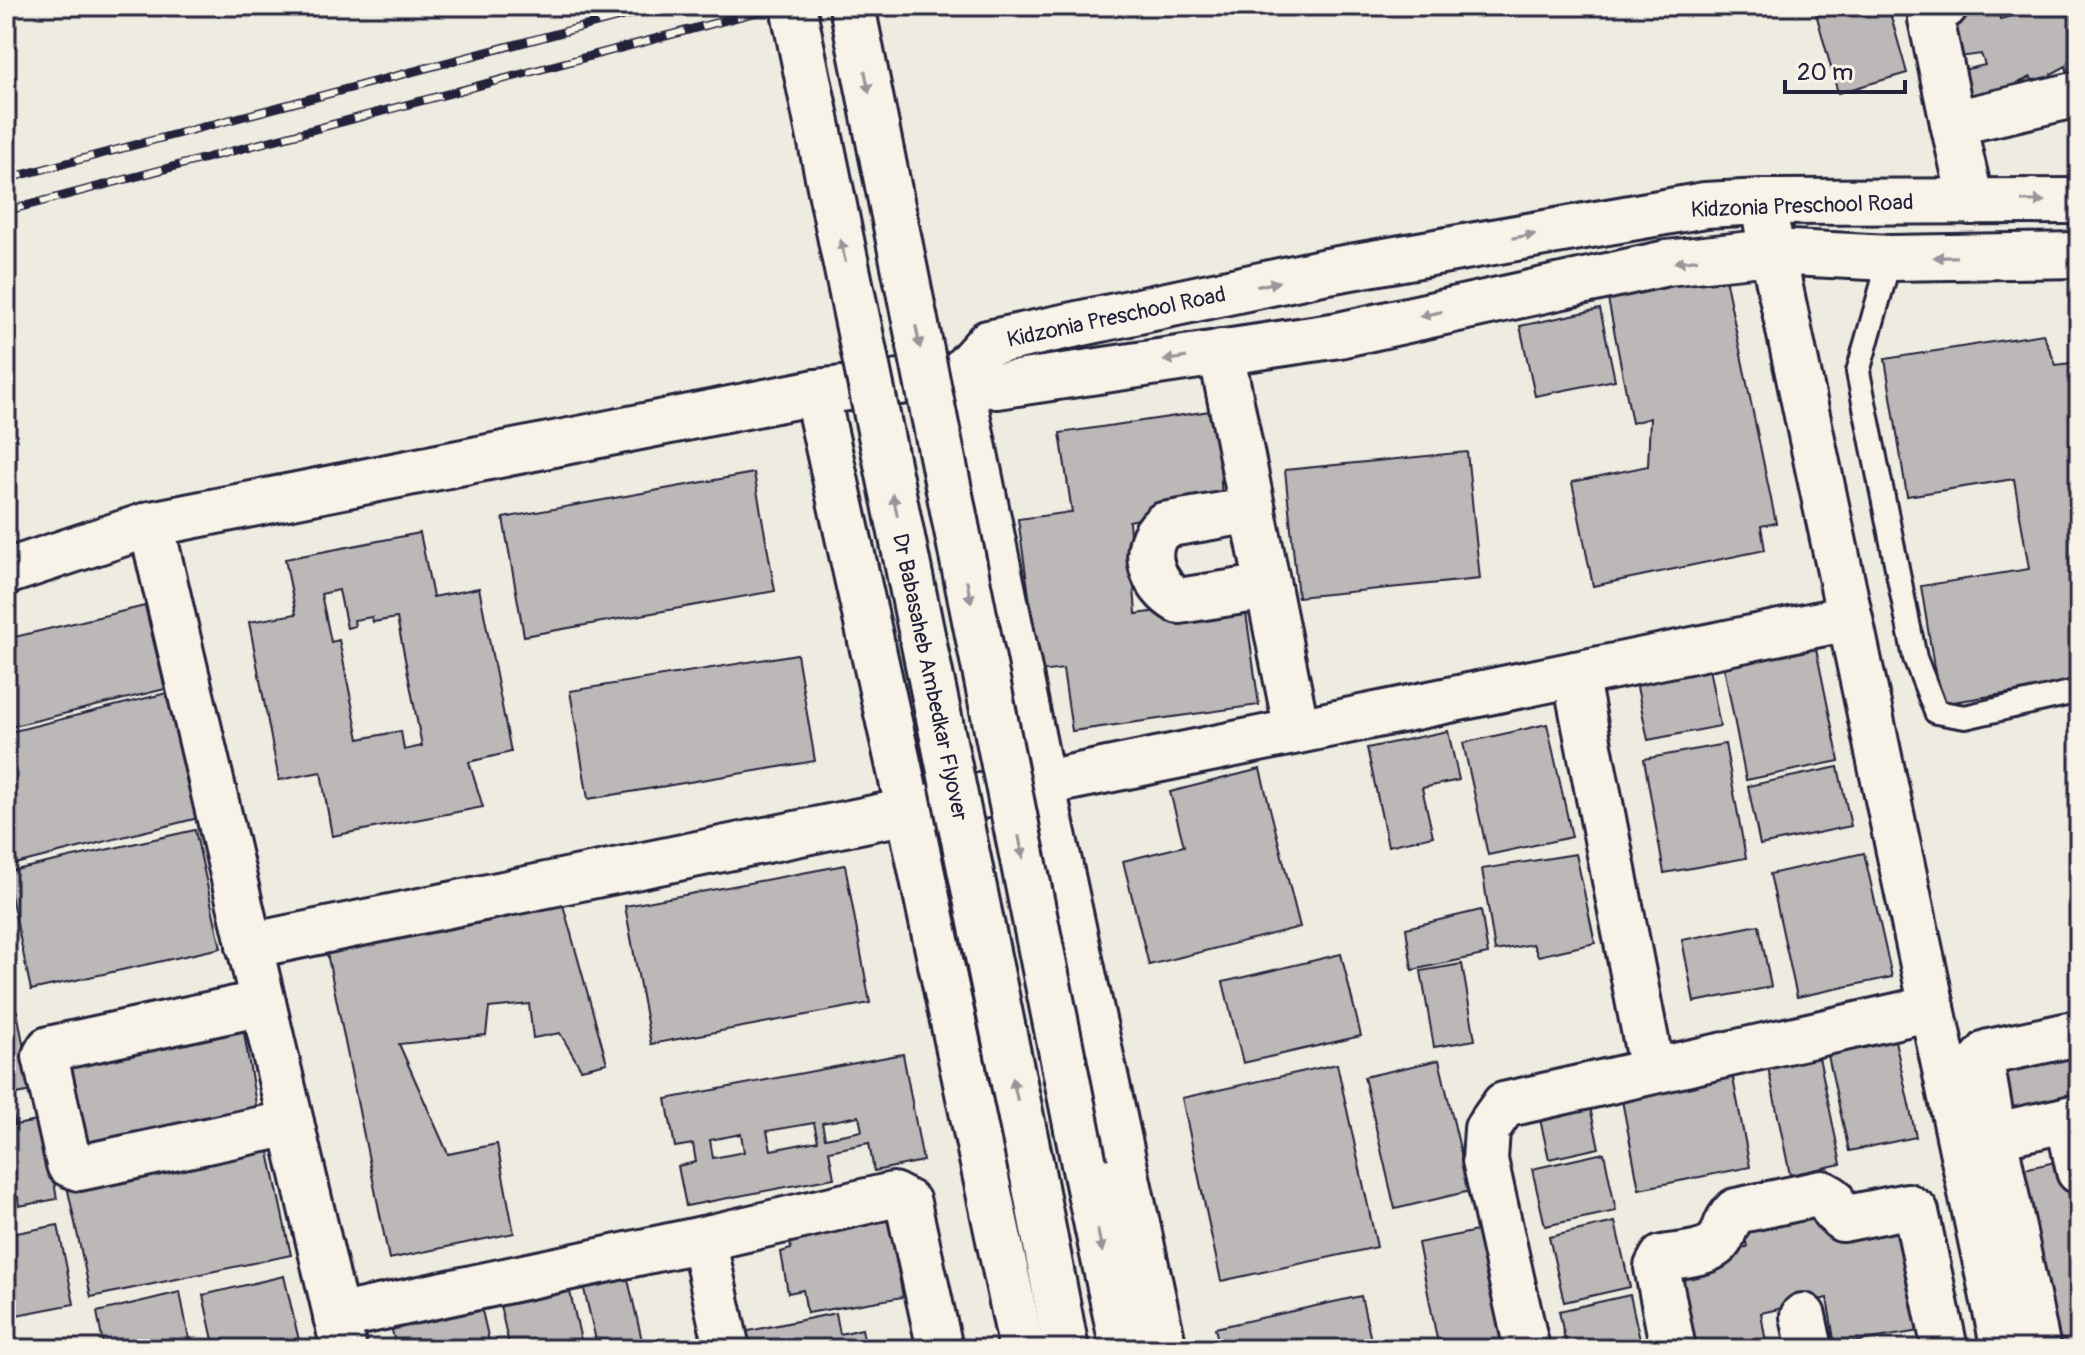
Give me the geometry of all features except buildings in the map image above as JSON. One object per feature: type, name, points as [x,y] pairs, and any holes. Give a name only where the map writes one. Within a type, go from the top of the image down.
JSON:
[{"type":"street","name":"Dr Babasaheb Ambedkar Flyover","points":[[793,6],[1066,1349]]},
{"type":"street","points":[[852,6],[1123,1349]]},
{"type":"street","points":[[1945,6],[1939,8],[1931,19],[1971,202]]},
{"type":"street","points":[[1953,123],[2079,94]]},
{"type":"street","name":"Kidzonia Preschool Road","points":[[2079,201],[1705,205],[1322,272],[988,343],[959,375],[997,386],[1339,335],[1667,263],[1771,252],[1890,258],[2079,255]]},
{"type":"street","points":[[1762,202],[1932,1008],[1978,1139],[2014,1346],[1955,1349]]},
{"type":"street","points":[[1221,352],[1297,731]]},
{"type":"street","points":[[6,572],[151,524],[816,392],[959,375],[1042,783],[1164,1349]]},
{"type":"street","points":[[816,392],[909,812],[1022,1349]]},
{"type":"street","points":[[1253,510],[1164,525],[1155,533],[1150,556],[1155,580],[1167,594],[1179,601],[1268,587]]},
{"type":"street","points":[[151,524],[340,1333],[703,1239],[893,1195],[908,1203],[940,1349]]},
{"type":"street","points":[[249,946],[1849,618]]},
{"type":"street","points":[[1575,674],[1652,1071]]},
{"type":"street","points":[[263,1003],[49,1049],[45,1056],[69,1164],[79,1168],[291,1123]]},
{"type":"street","points":[[1527,1349],[1485,1160],[1487,1129],[1504,1105],[1932,1008]]},
{"type":"street","points":[[1978,1139],[1981,1061],[1989,1052],[2079,1033]]},
{"type":"street","points":[[1978,1139],[2073,1118],[2079,1171]]},
{"type":"street","points":[[1673,1349],[1657,1267],[1662,1258],[1714,1248],[1736,1211],[1822,1193],[1831,1198],[1834,1211],[1843,1219],[1907,1206],[1916,1212],[1945,1349]]},
{"type":"street","points":[[703,1239],[727,1349]]},
{"type":"lane","points":[[1890,258],[1858,372],[1915,658],[1936,712],[1965,717],[2079,691]]},
{"type":"railway","points":[[6,179],[661,6]]},
{"type":"railway","points":[[6,211],[779,6]]}]
